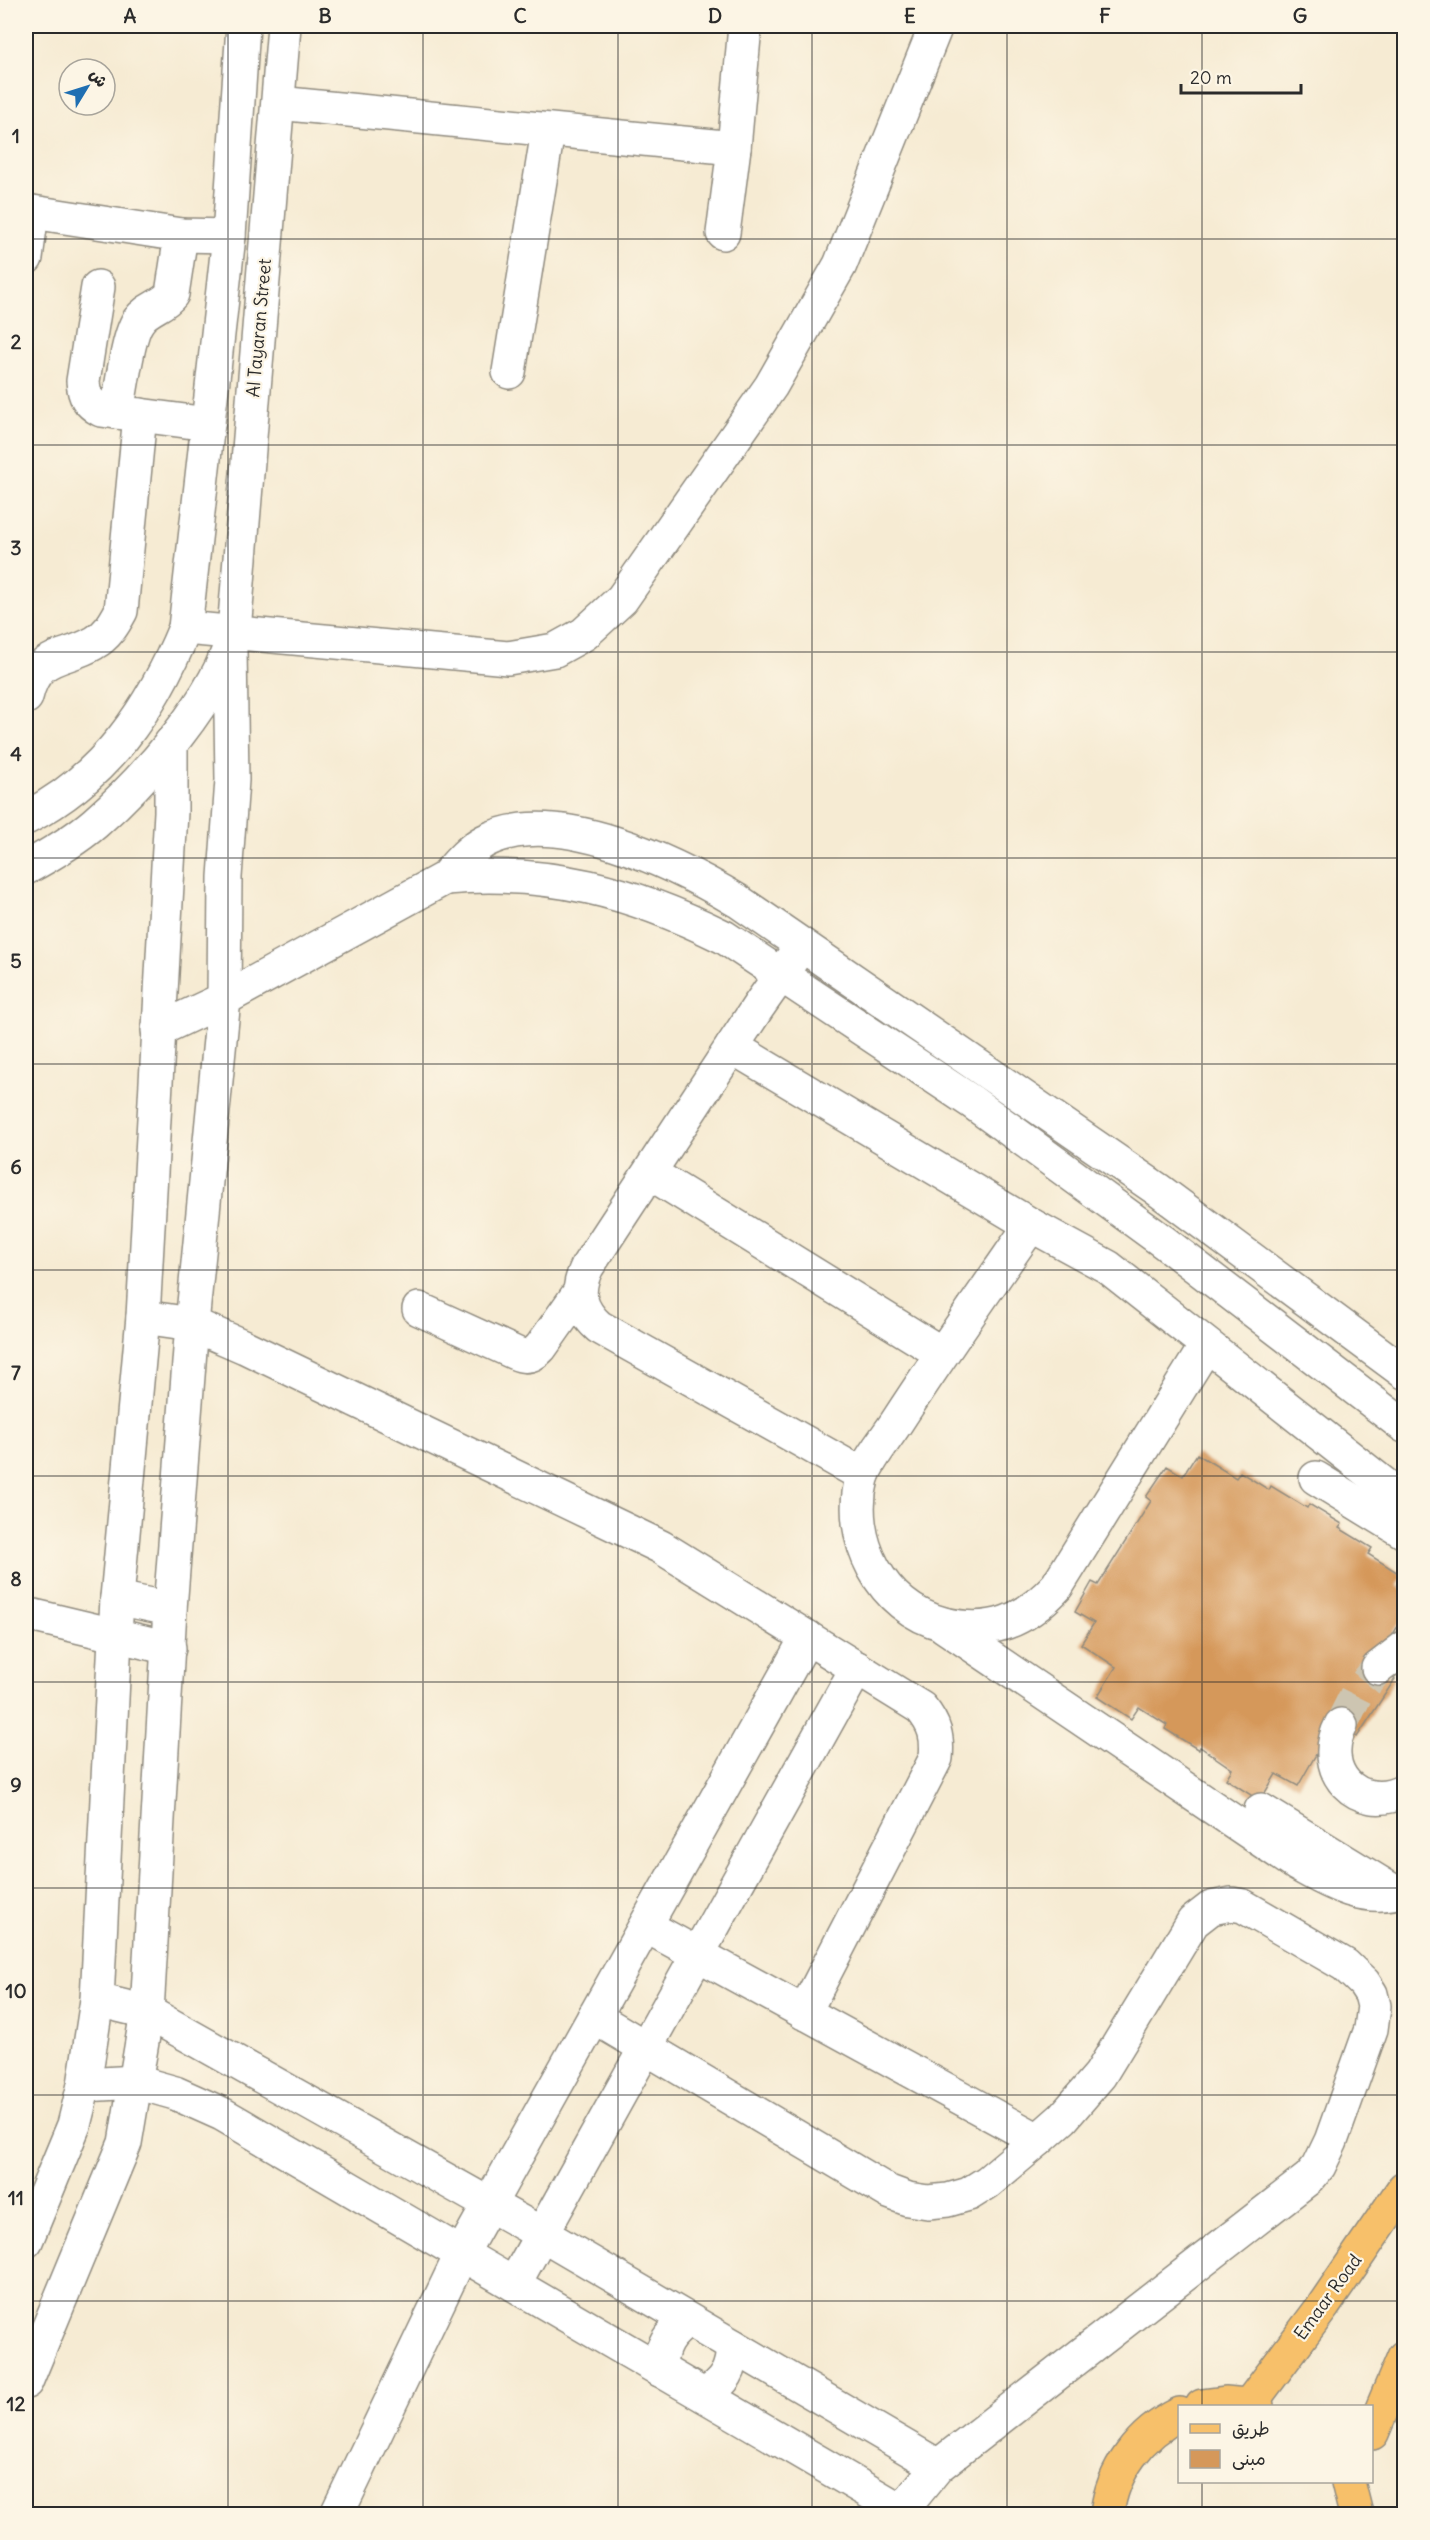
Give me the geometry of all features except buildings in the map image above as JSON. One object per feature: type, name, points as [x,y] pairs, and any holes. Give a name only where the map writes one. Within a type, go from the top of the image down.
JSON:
[{"type":"main road","name":"Emaar Road","points":[[1254,2405],[1404,2188]]},
{"type":"main road","points":[[1373,2428],[1404,2357]]},
{"type":"main road","points":[[1210,2405],[1225,2403],[1244,2405]]},
{"type":"main road","points":[[1107,2514],[1113,2487],[1133,2451],[1156,2428],[1178,2415]]},
{"type":"main road","points":[[1349,2483],[1356,2514]]},
{"type":"street","points":[[26,818],[79,783],[113,750],[149,702],[167,672],[185,628],[229,236],[243,26]]},
{"type":"street","name":"Al Tayaran Street","points":[[26,2382],[125,2143],[147,2012],[170,1609],[192,1324],[224,999],[225,877],[232,780],[232,640],[284,26]]},
{"type":"street","points":[[723,233],[734,148],[745,26]]},
{"type":"street","points":[[185,628],[232,640],[508,658],[555,650],[584,634],[622,599],[771,386],[805,330],[840,265],[936,26]]},
{"type":"street","points":[[278,103],[734,148]]},
{"type":"street","points":[[509,372],[548,131]]},
{"type":"street","points":[[26,258],[28,212],[181,235],[229,236]]},
{"type":"street","points":[[26,698],[28,686],[39,670],[55,657],[94,644],[111,630],[121,611],[129,414],[136,322],[148,311],[166,301],[172,294],[181,235]]},
{"type":"street","points":[[98,287],[83,381],[84,393],[91,404],[101,410],[208,424]]},
{"type":"street","points":[[26,868],[60,849],[94,824],[132,787],[171,742],[208,691],[232,640]]},
{"type":"street","points":[[26,2241],[74,2125],[84,2085],[97,2000],[117,1635],[117,1598],[143,1317],[171,812],[171,742]]},
{"type":"street","points":[[158,1029],[224,999],[445,878],[470,852],[485,841],[510,832],[538,829],[595,838],[645,853],[692,874],[738,901],[1157,1189],[1404,1372]]},
{"type":"street","points":[[445,878],[496,874],[553,879],[647,903],[680,915],[724,937],[972,1102],[1166,1243],[1404,1425]]},
{"type":"street","points":[[802,945],[780,974],[587,1267],[581,1279],[579,1293],[582,1307],[599,1327],[863,1475]]},
{"type":"street","points":[[732,1047],[1031,1225],[1108,1267],[1404,1500]]},
{"type":"street","points":[[650,1173],[941,1353]]},
{"type":"street","points":[[1166,1243],[1189,1213]]},
{"type":"street","points":[[1031,1225],[941,1353],[863,1475],[858,1499],[858,1524],[863,1548],[873,1570],[902,1603],[940,1623],[962,1628],[984,1628],[1005,1624],[1025,1614],[1043,1601],[1057,1586],[1206,1346]]},
{"type":"street","points":[[419,1309],[514,1353],[528,1356],[541,1347],[579,1293]]},
{"type":"street","points":[[143,1317],[192,1324],[245,1347],[661,1547],[921,1708],[933,1722],[938,1739],[936,1758],[804,2013]]},
{"type":"street","points":[[139,1364],[189,1371]]},
{"type":"street","points":[[1316,1478],[1404,1532]]},
{"type":"street","points":[[117,1598],[170,1609]]},
{"type":"street","points":[[26,1614],[169,1648]]},
{"type":"street","points":[[940,1623],[1298,1865],[1351,1891],[1373,1895],[1400,1892]]},
{"type":"street","points":[[338,2514],[462,2253],[491,2205],[807,1637]]},
{"type":"street","points":[[1378,1668],[1404,1648]]},
{"type":"street","points":[[514,2284],[857,1668]]},
{"type":"street","points":[[1341,1725],[1334,1752],[1336,1768],[1344,1782],[1356,1792],[1371,1798],[1386,1798],[1404,1791]]},
{"type":"street","points":[[1261,1810],[1400,1892]]},
{"type":"street","points":[[84,2085],[136,2082],[175,2093],[222,2114],[704,2395],[900,2513],[938,2466],[1309,2178],[1319,2166],[1331,2141],[1371,2029],[1374,2006],[1371,1994],[1364,1983],[1345,1965],[1252,1910],[1232,1904],[1211,1908],[1193,1922],[1100,2075],[1063,2118],[988,2182],[969,2194],[948,2200],[928,2202],[908,2199],[889,2192],[594,2017]]},
{"type":"street","points":[[646,1926],[1038,2140]]},
{"type":"street","points":[[97,2000],[147,2012],[543,2234],[938,2466]]},
{"type":"street","points":[[294,2156],[318,2109]]},
{"type":"street","points":[[660,2370],[660,2355],[666,2341],[675,2329],[688,2321]]},
{"type":"street","points":[[704,2395],[718,2387],[728,2376],[733,2346]]},
{"type":"tunnel","points":[[1341,1725],[1356,1695],[1378,1668]]}]
